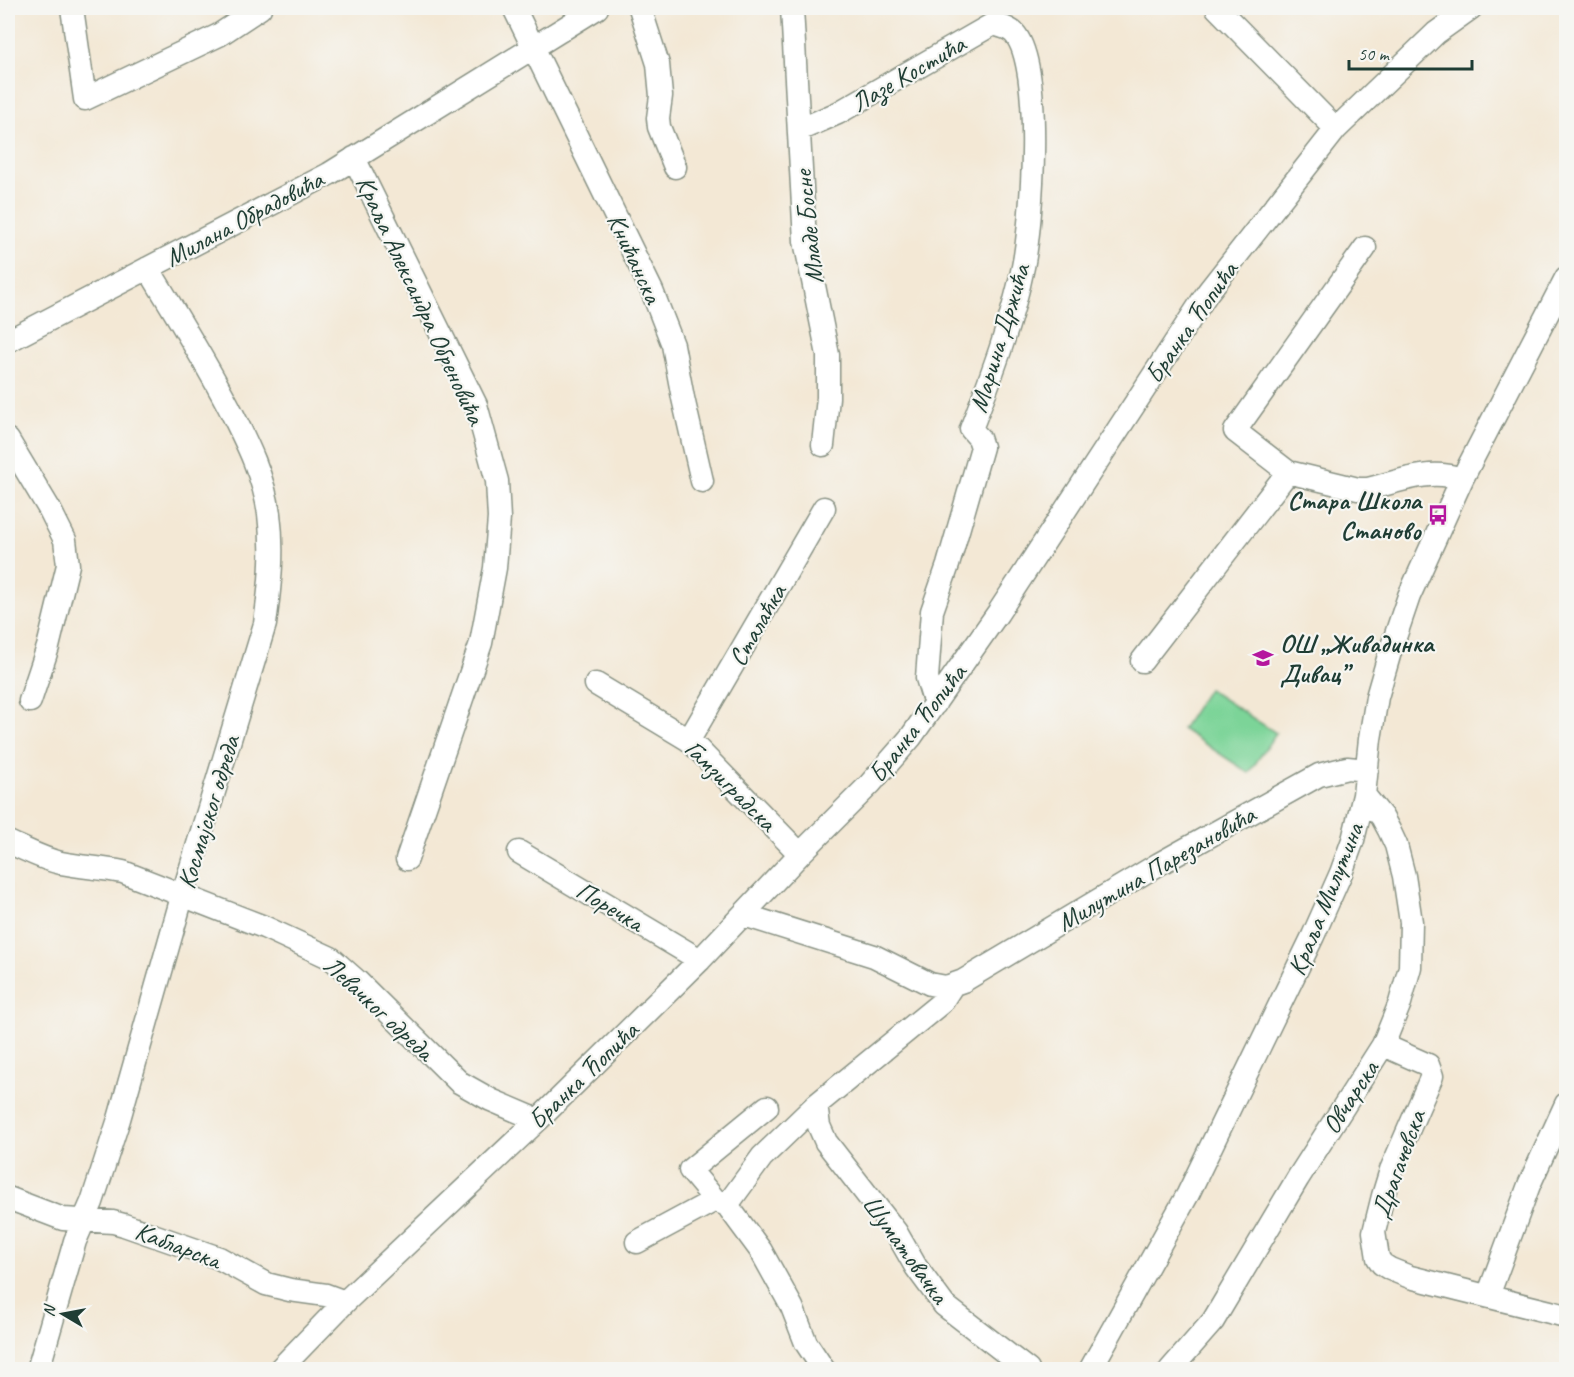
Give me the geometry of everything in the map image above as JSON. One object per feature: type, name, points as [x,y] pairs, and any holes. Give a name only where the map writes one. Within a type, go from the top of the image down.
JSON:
[{"type":"street","points":[[72,8],[85,99],[219,35],[232,16],[260,8]]},
{"type":"street","name":"Книћанска","points":[[514,8],[652,291],[673,345],[682,398],[702,482]]},
{"type":"street","name":"Милана Обрадовића","points":[[8,341],[329,174],[597,8]]},
{"type":"street","points":[[640,8],[658,64],[661,96],[659,127],[675,167]]},
{"type":"street","name":"Младе Босне","points":[[792,8],[805,241],[828,355],[828,398],[824,445]]},
{"type":"street","points":[[1217,8],[1336,129]]},
{"type":"street","name":"Бранка Ћопића","points":[[279,1370],[345,1302],[538,1120],[700,960],[870,784],[911,737],[998,613],[1208,292],[1336,129],[1436,33],[1470,8]]},
{"type":"street","name":"Лазе Костића","points":[[799,130],[838,114],[993,24],[1009,29],[1015,34]]},
{"type":"street","name":"Марина Држића","points":[[935,704],[927,678],[932,611],[948,565],[982,447],[979,438],[971,429],[995,362],[1023,269],[1028,240],[1034,123],[1023,50],[1015,34]]},
{"type":"street","name":"Краља Александра Обреновића","points":[[354,158],[476,405],[496,481],[500,518],[495,568],[481,643],[407,859]]},
{"type":"street","points":[[1365,248],[1235,431],[1288,472],[1350,489],[1368,489],[1433,473],[1448,474],[1462,479]]},
{"type":"street","name":"Космајског одреда","points":[[38,1370],[75,1241],[92,1202],[119,1119],[182,897],[265,624],[271,577],[272,544],[269,513],[260,474],[208,367],[148,268]]},
{"type":"street","name":"Краља Милутина","points":[[1090,1370],[1188,1194],[1313,936],[1347,858],[1364,795],[1377,698],[1393,642],[1413,587],[1462,479],[1566,278]]},
{"type":"street","points":[[8,440],[50,510],[65,540],[68,565],[48,647],[30,701]]},
{"type":"street","points":[[1142,661],[1288,472]]},
{"type":"street","name":"Сталаћка","points":[[689,740],[824,508]]},
{"type":"street","name":"Гамзиградска","points":[[596,684],[689,740],[800,854]]},
{"type":"street","name":"Милутина Парезановића","points":[[721,1202],[762,1157],[816,1105],[941,1003],[952,986],[1159,864],[1318,775],[1347,768],[1367,770]]},
{"type":"street","name":"Овчарска","points":[[1170,1370],[1214,1321],[1298,1178],[1383,1045],[1400,1004],[1410,967],[1411,922],[1404,876],[1396,845],[1382,817],[1364,795]]},
{"type":"street","name":"Левачког одреда","points":[[8,842],[38,856],[61,863],[123,872],[182,897],[264,927],[331,958],[459,1082],[491,1100],[538,1120]]},
{"type":"street","name":"Поречка","points":[[519,852],[700,960]]},
{"type":"street","points":[[744,915],[874,956],[930,984],[952,986]]},
{"type":"street","name":"Драгачевска","points":[[1383,1045],[1428,1065],[1432,1076],[1395,1160],[1383,1196],[1374,1232],[1378,1258],[1382,1264],[1410,1277],[1566,1316]]},
{"type":"street","points":[[1488,1296],[1529,1185],[1566,1104]]},
{"type":"street","name":"Шуматовачка","points":[[816,1105],[819,1126],[826,1142],[896,1232],[931,1289],[944,1305],[1028,1370]]},
{"type":"street","points":[[767,1107],[690,1170],[721,1202],[761,1251],[792,1307],[807,1343],[824,1370]]},
{"type":"street","name":"Кабларска","points":[[8,1198],[63,1219],[113,1222],[124,1225],[219,1258],[266,1284],[326,1295],[345,1302]]},
{"type":"street","points":[[637,1242],[721,1202]]},
{"type":"green space","points":[[1208,689],[1276,733],[1249,773],[1182,729]]},
{"type":"place","name":"Стара Школа Станово","points":[[1438,515]]},
{"type":"place","name":"ОШ „Живадинка Дивац”","points":[[1263,658]]}]
